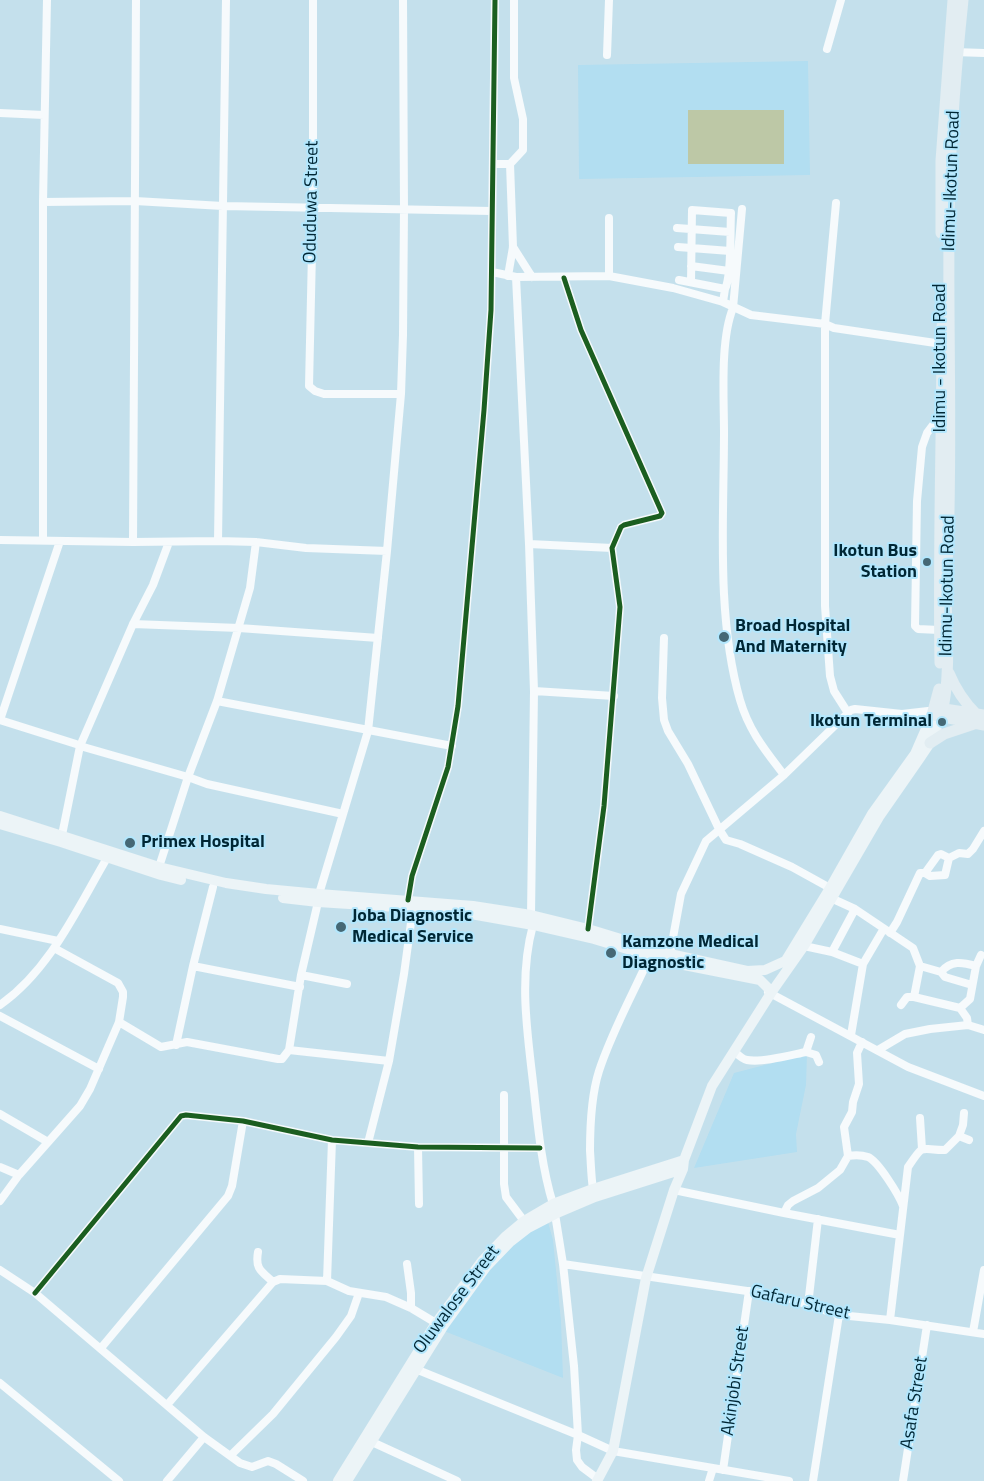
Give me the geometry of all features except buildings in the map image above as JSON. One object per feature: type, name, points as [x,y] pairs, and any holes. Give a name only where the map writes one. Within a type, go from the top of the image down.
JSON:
[{"type":"main road","points":[[953,0],[953,52]]},
{"type":"main road","name":"Idimu-Ikotun Road","points":[[936,712],[946,692],[947,669],[946,596],[951,464],[945,322],[953,52],[963,0]]},
{"type":"main road","name":"Idimu - Ikotun Road","points":[[936,712],[939,687],[938,583],[942,344],[945,322]]},
{"type":"main road","points":[[947,669],[959,695],[980,719]]},
{"type":"main road","points":[[936,712],[980,719]]},
{"type":"main road","points":[[598,1480],[613,1451],[646,1278],[710,1084],[771,985],[804,946],[879,817],[910,776],[930,743],[936,712]]},
{"type":"main road","points":[[682,1165],[707,1098],[872,814],[915,754],[936,712]]},
{"type":"main road","points":[[930,743],[944,734],[980,719]]},
{"type":"main road","points":[[0,816],[158,867],[245,889]]},
{"type":"main road","points":[[0,824],[161,875],[213,887],[319,898],[411,904],[471,914],[532,920],[588,929],[670,954],[748,971],[765,970],[785,961]]},
{"type":"main road","points":[[532,920],[674,963],[771,985]]},
{"type":"main road","points":[[765,970],[771,985]]},
{"type":"main road","name":"Oluwalose Street","points":[[347,1481],[372,1442],[436,1323],[482,1261],[506,1236],[524,1221],[554,1209],[593,1189],[682,1165]]},
{"type":"main road","name":"Oluwalose Street","points":[[338,1481],[412,1367],[486,1267],[510,1242],[554,1209],[595,1197],[682,1165]]},
{"type":"street","points":[[43,540],[43,202],[47,0]]},
{"type":"street","points":[[133,542],[136,0]]},
{"type":"street","points":[[218,541],[226,0]]},
{"type":"street","name":"Oduduwa Street","points":[[313,0],[313,207],[309,386],[315,391],[324,394],[400,394]]},
{"type":"street","points":[[119,1022],[157,1046],[164,1048],[183,1042],[192,1042],[278,1059],[282,1059],[289,1050],[301,975],[319,898],[368,731],[387,551],[400,394],[404,209],[403,0]]},
{"type":"street","points":[[368,1143],[389,1061],[404,974],[412,876],[448,767],[458,706],[484,410],[492,272],[494,0]]},
{"type":"street","points":[[514,0],[514,78],[522,119],[523,150],[510,164],[513,247],[512,277],[529,544],[534,691],[532,920],[524,990],[540,1148],[554,1209],[563,1264],[574,1366],[578,1435],[577,1460],[582,1467],[598,1480]]},
{"type":"street","points":[[607,55],[609,0]]},
{"type":"street","points":[[828,49],[840,0]]},
{"type":"street","points":[[953,52],[984,53]]},
{"type":"street","points":[[0,113],[44,115]]},
{"type":"street","points":[[493,164],[510,164]]},
{"type":"street","points":[[43,202],[135,201],[223,206],[492,211]]},
{"type":"street","points":[[836,203],[825,324],[825,606],[830,676],[834,691],[848,713]]},
{"type":"street","points":[[742,209],[724,366],[722,527],[726,618],[734,674],[741,701],[755,736],[784,775]]},
{"type":"street","points":[[691,282],[692,210],[731,213],[729,271],[723,302]]},
{"type":"street","points":[[609,218],[609,276]]},
{"type":"street","points":[[677,228],[730,232]]},
{"type":"street","points":[[513,247],[532,277]]},
{"type":"street","points":[[678,247],[730,251]]},
{"type":"street","points":[[691,266],[729,271]]},
{"type":"street","points":[[492,272],[512,277],[564,278],[609,276],[673,288],[723,302],[732,308],[750,315],[825,324],[834,328],[942,344]]},
{"type":"street","points":[[564,278],[581,330],[662,512],[660,516],[621,527],[612,548],[620,607],[604,806],[588,929]]},
{"type":"street","points":[[679,280],[725,289]]},
{"type":"street","points":[[939,630],[918,629],[915,626],[915,607],[917,501],[922,447],[927,433],[936,421],[942,418]]},
{"type":"street","points":[[0,540],[256,542],[306,548],[387,551]]},
{"type":"street","points":[[60,541],[0,720],[207,784],[343,814]]},
{"type":"street","points":[[62,835],[78,745],[133,624],[153,585],[169,542]]},
{"type":"street","points":[[158,867],[188,777],[217,701],[250,588],[256,542]]},
{"type":"street","points":[[529,544],[612,548]]},
{"type":"street","points":[[133,624],[239,628],[378,638]]},
{"type":"street","points":[[664,638],[662,698],[664,720],[668,732],[688,764],[726,840],[740,844],[792,867],[830,888]]},
{"type":"street","points":[[534,691],[614,696]]},
{"type":"street","points":[[217,701],[452,746]]},
{"type":"street","points":[[670,954],[681,894],[706,841],[719,829],[784,775],[854,709],[902,714],[936,712]]},
{"type":"street","points":[[949,858],[959,853],[968,854],[984,831]]},
{"type":"street","points":[[925,873],[938,855],[941,854],[949,858]]},
{"type":"street","points":[[0,1005],[27,982],[56,945],[107,858]]},
{"type":"street","points":[[851,1035],[863,964],[887,931],[897,922],[920,873],[930,876],[945,875],[949,858]]},
{"type":"street","points":[[176,1045],[213,887]]},
{"type":"street","points":[[833,899],[855,910],[913,948],[920,966],[914,997]]},
{"type":"street","points":[[832,952],[855,910]]},
{"type":"street","points":[[0,929],[56,945],[118,984],[123,992],[119,1022],[99,1070],[80,1106],[19,1175],[0,1201]]},
{"type":"street","points":[[804,946],[832,952],[863,964]]},
{"type":"street","points":[[960,1008],[970,999],[980,955]]},
{"type":"street","points":[[593,1189],[590,1138],[593,1099],[599,1073],[609,1043],[650,956]]},
{"type":"street","points":[[941,972],[947,964],[956,963],[976,966]]},
{"type":"street","points":[[193,966],[300,987]]},
{"type":"street","points":[[920,966],[941,972],[945,977],[972,985]]},
{"type":"street","points":[[301,975],[347,984]]},
{"type":"street","points":[[771,985],[862,1042],[908,1067],[984,1096]]},
{"type":"street","points":[[901,1005],[907,998],[914,997],[960,1008],[968,1025]]},
{"type":"street","points":[[0,1016],[99,1070]]},
{"type":"street","points":[[878,1050],[905,1034],[968,1025],[984,1030]]},
{"type":"street","points":[[806,1052],[811,1037]]},
{"type":"street","points":[[784,1213],[788,1205],[793,1201],[818,1188],[840,1170],[848,1156],[844,1127],[852,1112],[858,1084],[857,1053],[862,1042]]},
{"type":"street","points":[[289,1050],[389,1061]]},
{"type":"street","points":[[734,1051],[740,1057],[748,1060],[775,1058],[806,1052],[816,1055],[819,1062]]},
{"type":"street","points":[[504,1094],[503,1148],[506,1197],[524,1221]]},
{"type":"street","points":[[890,1320],[908,1166],[918,1151],[922,1149],[929,1147],[945,1150],[958,1136],[963,1126],[964,1113]]},
{"type":"street","points":[[0,1114],[48,1142]]},
{"type":"street","points":[[35,1293],[181,1116],[243,1121],[332,1140],[418,1147],[540,1148]]},
{"type":"street","points":[[920,1118],[922,1149]]},
{"type":"street","points":[[101,1348],[228,1196],[232,1186],[243,1121]]},
{"type":"street","points":[[958,1136],[969,1140]]},
{"type":"street","points":[[328,1282],[332,1140]]},
{"type":"street","points":[[418,1147],[419,1204]]},
{"type":"street","points":[[848,1156],[868,1157],[874,1162],[899,1195],[904,1209]]},
{"type":"street","points":[[0,1167],[19,1175]]},
{"type":"street","points":[[675,1186],[784,1213],[900,1235]]},
{"type":"street","points":[[808,1305],[818,1219]]},
{"type":"street","points":[[258,1252],[258,1266],[273,1282]]},
{"type":"street","points":[[406,1264],[411,1293],[411,1308]]},
{"type":"street","name":"Gafaru Street","points":[[563,1264],[646,1278],[781,1296],[839,1315],[890,1320],[984,1334]]},
{"type":"street","points":[[0,1270],[35,1293],[204,1437],[240,1463],[252,1467],[268,1461],[304,1481]]},
{"type":"street","points":[[973,1332],[984,1270]]},
{"type":"street","points":[[167,1405],[273,1282],[280,1280],[328,1282],[348,1291],[386,1298],[411,1308],[436,1323]]},
{"type":"street","name":"Akinjobi Street","points":[[723,1470],[749,1291]]},
{"type":"street","points":[[231,1455],[273,1414],[336,1338],[351,1316],[359,1293]]},
{"type":"street","points":[[813,1481],[839,1315]]},
{"type":"street","name":"Asafa Street","points":[[903,1481],[927,1325]]},
{"type":"street","points":[[412,1367],[613,1451],[789,1481]]},
{"type":"street","points":[[0,1383],[119,1481]]},
{"type":"street","points":[[167,1481],[204,1437]]},
{"type":"street","points":[[372,1442],[457,1481]]},
{"type":"street","points":[[709,1481],[713,1468]]},
{"type":"shaded area","points":[[808,61],[810,175],[579,179],[578,65]]},
{"type":"shaded area","points":[[807,1054],[806,1085],[796,1134],[797,1152],[694,1168],[734,1073]]},
{"type":"shaded area","points":[[548,1222],[553,1240],[561,1321],[563,1378],[444,1331],[486,1272],[519,1238]]},
{"type":"green space","points":[[688,110],[784,110],[784,164],[688,164]]},
{"type":"cycle path","points":[[408,900],[412,876],[448,767],[458,706],[491,310],[495,0]]},
{"type":"cycle path","points":[[564,278],[581,330],[662,513],[660,516],[621,527],[612,548],[620,607],[604,806],[588,929]]},
{"type":"cycle path","points":[[35,1293],[181,1116],[243,1121],[332,1140],[418,1147],[540,1148]]},
{"type":"place","name":"Ikotun Bus Station","points":[[927,562]]},
{"type":"place","name":"Broad Hospital And Maternity","points":[[724,637]]},
{"type":"place","name":"Ikotun Terminal","points":[[942,722]]},
{"type":"place","name":"Primex Hospital","points":[[130,843]]},
{"type":"place","name":"Joba Diagnostic Medical Service","points":[[341,927]]},
{"type":"place","name":"Kamzone Medical Diagnostic","points":[[611,953]]}]
